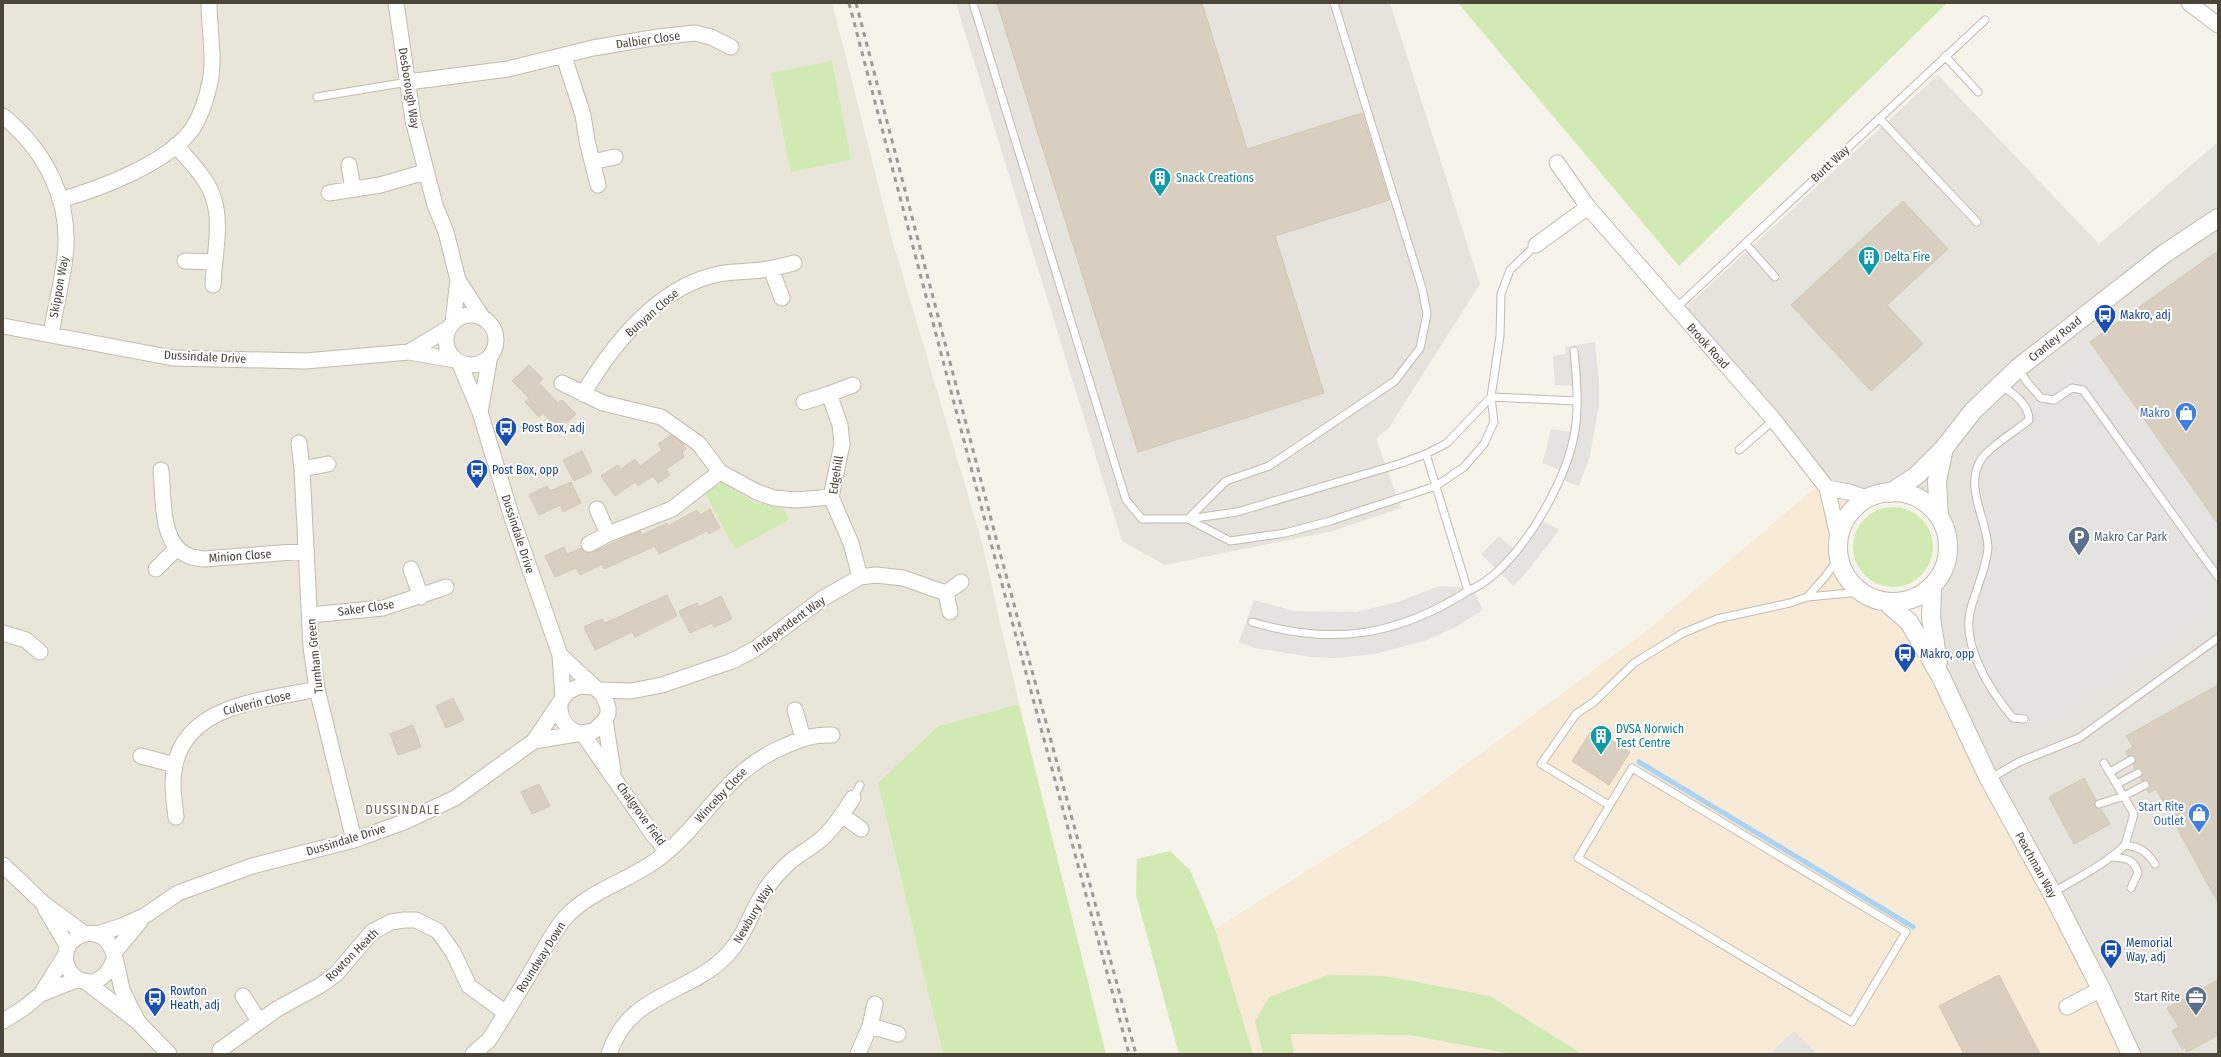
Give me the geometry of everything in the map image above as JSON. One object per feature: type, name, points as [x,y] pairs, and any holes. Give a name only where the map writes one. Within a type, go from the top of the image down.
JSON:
[{"type":"street","points":[[60,200],[114,182],[146,165],[176,145],[192,128],[203,106],[210,81],[209,3]]},
{"type":"street","name":"Desborough Way","points":[[396,3],[412,120],[425,172],[435,205],[446,232],[458,280],[482,317]]},
{"type":"street","points":[[2189,3],[2218,25]]},
{"type":"street","name":"Dalbier Close","points":[[408,82],[508,69],[564,57],[600,47],[695,33],[712,37],[731,47]]},
{"type":"street","points":[[564,57],[583,115],[598,185]]},
{"type":"street","name":"Skippon Way","points":[[3,116],[19,129],[46,162],[60,200],[65,220],[65,256],[51,335]]},
{"type":"street","points":[[176,145],[200,174],[212,193],[218,213],[213,285]]},
{"type":"street","points":[[592,162],[615,156]]},
{"type":"street","name":"Brook Road","points":[[1557,163],[1588,207],[1675,309],[1774,420],[1826,488],[1838,536]]},
{"type":"street","points":[[350,164],[353,189]]},
{"type":"street","points":[[329,193],[380,185],[425,172]]},
{"type":"street","points":[[1536,245],[1588,207]]},
{"type":"street","name":"Cranley Road","points":[[1890,493],[1916,476],[1944,448],[1973,411],[2018,368],[2164,254],[2218,218]]},
{"type":"street","points":[[185,261],[214,262]]},
{"type":"street","name":"Bunyan Close","points":[[583,394],[615,348],[636,324],[677,291],[718,274],[771,269],[794,263]]},
{"type":"street","points":[[771,269],[782,298]]},
{"type":"street","name":"Desborough Way","points":[[451,325],[458,280]]},
{"type":"street","name":"Dussindale Drive","points":[[409,352],[467,315],[482,317],[490,323],[496,334],[496,346],[490,356],[480,412]]},
{"type":"street","name":"Dussindale Drive","points":[[451,325],[446,342],[448,349],[457,361],[480,412],[512,518],[560,655],[562,700],[560,709],[563,722],[572,730],[581,733]]},
{"type":"street","name":"Dussindale Drive","points":[[3,326],[173,358],[305,361],[409,352],[474,365],[481,363],[490,356]]},
{"type":"street","points":[[562,383],[603,403],[661,417],[699,444],[720,472],[744,486],[774,498],[796,500],[831,497]]},
{"type":"street","points":[[804,402],[853,385]]},
{"type":"street","name":"Edgehill","points":[[829,394],[840,425],[842,444],[831,497],[853,550],[860,577]]},
{"type":"street","name":"Turnham Green","points":[[299,443],[302,469],[311,647],[317,689],[354,840]]},
{"type":"street","name":"Cranley Road","points":[[1939,517],[1937,481],[1944,448]]},
{"type":"street","points":[[302,469],[328,464]]},
{"type":"street","points":[[156,569],[177,548],[170,537],[166,523],[161,470]]},
{"type":"street","points":[[589,544],[608,534],[672,508],[720,472]]},
{"type":"street","points":[[1826,488],[1849,492],[1867,498]]},
{"type":"street","name":"Peachman Way","points":[[1941,677],[1934,641],[1932,588],[1943,568],[1947,552],[1946,535],[1939,517],[1928,505],[1910,495],[1890,493],[1867,498],[1849,514],[1838,536],[1839,558],[1848,577],[1861,592],[1886,602],[1909,622],[1941,677],[1988,779],[2052,893],[2102,990],[2131,1054]]},
{"type":"street","points":[[597,508],[608,534]]},
{"type":"street","name":"Minion Close","points":[[177,548],[189,556],[204,559],[306,551]]},
{"type":"street","points":[[411,569],[421,597]]},
{"type":"street","name":"Independent Way","points":[[596,689],[631,691],[662,685],[747,654],[822,599],[860,577],[876,575],[903,578],[946,593]]},
{"type":"street","points":[[950,612],[946,593],[961,582]]},
{"type":"street","name":"Saker Close","points":[[310,615],[383,608],[421,597],[446,587]]},
{"type":"street","points":[[1886,602],[1911,598],[1932,588]]},
{"type":"street","points":[[3,633],[26,640],[40,652]]},
{"type":"street","name":"Dussindale Drive","points":[[534,741],[594,731],[606,717],[606,700],[560,655]]},
{"type":"street","name":"Dussindale Drive","points":[[41,994],[67,951],[80,935],[91,934],[122,926],[146,915],[178,893],[252,866],[354,840],[404,822],[455,798],[534,741],[562,700],[573,688],[587,685],[596,689]]},
{"type":"street","name":"Culverin Close","points":[[176,817],[173,779],[175,765],[178,753],[198,725],[212,715],[226,708],[317,689]]},
{"type":"street","points":[[606,717],[631,691]]},
{"type":"street","points":[[794,710],[803,738]]},
{"type":"street","name":"Chalgrove Field","points":[[606,717],[614,777]]},
{"type":"street","name":"Chalgrove Field","points":[[581,733],[614,777],[654,836],[667,851]]},
{"type":"street","name":"Winceby Close","points":[[667,851],[682,838],[734,778],[754,761],[772,751],[803,738],[819,735],[832,735]]},
{"type":"street","points":[[141,756],[175,765]]},
{"type":"street","name":"Newbury Way","points":[[609,1054],[613,1042],[625,1022],[643,1007],[711,968],[727,955],[743,936],[766,888],[780,870],[819,842],[842,815],[853,798]]},
{"type":"street","points":[[842,815],[861,829]]},
{"type":"street","name":"Roundway Down","points":[[473,1054],[489,1040],[554,932],[565,918],[588,901],[656,860],[667,851]]},
{"type":"street","points":[[3,865],[43,903],[91,934],[107,940],[114,957],[123,991],[138,1022]]},
{"type":"street","points":[[43,903],[67,951],[67,965],[81,980],[138,1022],[169,1054]]},
{"type":"street","name":"Dussindale Drive","points":[[41,994],[81,980],[91,982],[103,978],[109,973],[114,957],[146,915]]},
{"type":"street","name":"Rowton Heath","points":[[220,1050],[259,1021],[336,974],[372,932],[391,922],[404,920],[416,920],[438,931],[453,952],[470,986],[506,1013]]},
{"type":"street","points":[[2067,1008],[2102,990]]},
{"type":"street","points":[[3,1021],[24,1008],[41,994]]},
{"type":"street","points":[[243,996],[259,1021]]},
{"type":"street","points":[[858,1054],[870,1026],[875,1004]]},
{"type":"street","points":[[870,1026],[898,1034]]},
{"type":"lane","points":[[973,3],[1126,500],[1142,518],[1188,519],[1237,512],[1426,454],[1448,444],[1491,397]]},
{"type":"lane","points":[[1188,519],[1226,481],[1269,466],[1395,381],[1420,348],[1427,314],[1422,288],[1334,3]]},
{"type":"lane","name":"Burtt Way","points":[[1675,309],[1985,20]]},
{"type":"lane","points":[[1945,56],[1978,92]]},
{"type":"lane","points":[[318,97],[408,82]]},
{"type":"lane","points":[[1879,118],[1977,222]]},
{"type":"lane","points":[[1745,243],[1775,276]]},
{"type":"lane","points":[[1188,519],[1230,541],[1284,533],[1436,486],[1464,467],[1484,444],[1494,422],[1491,397],[1500,336],[1501,294],[1510,270],[1536,245]]},
{"type":"lane","points":[[1252,622],[1282,631],[1349,635],[1389,628],[1419,618],[1442,607],[1468,591],[1497,570],[1516,551],[1539,519],[1557,485],[1573,444],[1577,401],[1574,351]]},
{"type":"lane","points":[[2018,368],[2027,382],[2042,398],[2054,400],[2072,388],[2083,390],[2218,577]]},
{"type":"lane","points":[[2000,384],[2022,402],[2029,412],[2029,420],[1982,459],[1977,473],[1976,503],[1988,548],[1970,610],[1970,634],[1975,655],[1993,692],[2013,718],[2024,719]]},
{"type":"lane","points":[[1491,397],[1577,401]]},
{"type":"lane","points":[[1739,450],[1774,420]]},
{"type":"lane","points":[[1426,454],[1468,591]]},
{"type":"lane","points":[[1807,597],[1825,577],[1839,558]]},
{"type":"lane","points":[[1609,805],[1542,764],[1576,714],[1594,702],[1634,663],[1683,633],[1717,619],[1790,603],[1807,597],[1861,592]]},
{"type":"lane","points":[[1988,779],[2019,762],[2079,738],[2218,638]]},
{"type":"lane","points":[[2110,772],[2131,760]]},
{"type":"lane","points":[[2052,893],[2113,857],[2125,846],[2134,814],[2104,763]]},
{"type":"lane","points":[[1632,768],[1906,932],[1852,1022],[1578,858],[1609,805],[1632,768]]},
{"type":"lane","points":[[2117,784],[2138,773]]},
{"type":"lane","points":[[853,798],[860,785]]},
{"type":"lane","points":[[2099,804],[2124,796],[2145,785]]},
{"type":"lane","points":[[2125,846],[2137,846],[2148,853],[2155,864]]},
{"type":"lane","points":[[2113,857],[2132,860],[2136,864],[2138,872],[2131,888]]},
{"type":"shaded area","points":[[3,3],[832,3],[892,239],[981,539],[1019,704],[938,726],[878,783],[943,1054],[3,1054]]},
{"type":"shaded area","points":[[956,3],[1390,3],[1480,284],[1388,429],[1376,438],[1401,508],[1333,531],[1165,565],[1122,541]]},
{"type":"shaded area","points":[[1938,75],[2099,244],[2218,142],[2218,1054],[2131,1054],[1941,677],[1932,589],[1943,569],[1947,544],[1939,517],[1928,505],[1910,495],[1890,493],[1867,498],[1827,488],[1684,309]]},
{"type":"shaded area","points":[[1595,342],[1599,382],[1599,404],[1590,456],[1579,486],[1560,479],[1563,471],[1542,463],[1551,429],[1574,432],[1577,386],[1555,385],[1553,356],[1566,354],[1565,347]]},
{"type":"shaded area","points":[[2090,342],[2218,524],[2218,607],[2120,678],[2054,721],[2040,726],[2011,728],[2002,720],[1968,654],[1964,617],[1966,596],[1978,565],[1980,552],[1975,525],[1968,505],[1968,476],[1972,463],[1989,441],[2021,417],[2041,388]]},
{"type":"shaded area","points":[[1822,482],[1867,498],[1849,514],[1838,536],[1839,558],[1847,577],[1861,592],[1886,602],[1909,622],[2131,1054],[1179,1054],[1136,895],[1137,859],[1170,851],[1190,870],[1215,929],[1411,805],[1644,633]]},
{"type":"shaded area","points":[[1539,519],[1559,530],[1526,573],[1513,586],[1481,554],[1499,536],[1516,551]]},
{"type":"shaded area","points":[[1439,586],[1473,588],[1483,610],[1456,627],[1427,640],[1375,654],[1335,658],[1312,657],[1255,648],[1239,642],[1254,600],[1295,611],[1356,612],[1398,602]]},
{"type":"shaded area","points":[[1794,1031],[1817,1054],[1770,1054]]},
{"type":"green space","points":[[1458,3],[1947,3],[1679,266]]},
{"type":"green space","points":[[832,61],[851,160],[791,172],[771,73]]},
{"type":"green space","points":[[722,483],[754,502],[784,509],[789,520],[735,549],[704,491]]},
{"type":"green space","points":[[1885,507],[1901,507],[1922,518],[1933,539],[1933,555],[1922,576],[1901,587],[1885,587],[1871,581],[1864,576],[1859,569],[1853,555],[1853,539],[1859,525],[1864,518],[1871,513]]},
{"type":"green space","points":[[1019,704],[1106,1054],[943,1054],[878,783],[938,726]]},
{"type":"green space","points":[[1170,851],[1190,870],[1215,929],[1253,1054],[1179,1054],[1136,895],[1137,859]]},
{"type":"green space","points":[[1328,975],[1385,976],[1490,996],[1582,1054],[1513,1054],[1409,1035],[1290,1034],[1294,1052],[1292,1054],[1263,1054],[1255,1022],[1269,997]]},
{"type":"building","name":"Snack Creations","points":[[997,3],[1202,3],[1247,149],[1362,113],[1389,200],[1275,236],[1324,393],[1138,452]]},
{"type":"building","name":"Delta Fire","points":[[1903,201],[1948,249],[1887,305],[1923,344],[1871,391],[1791,305]]},
{"type":"building","name":"Makro","points":[[2218,251],[2218,524],[2090,342]]},
{"type":"building","points":[[529,365],[543,379],[539,383],[558,403],[562,400],[576,414],[559,430],[543,413],[539,417],[525,402],[529,398],[512,381]]},
{"type":"building","points":[[671,435],[682,443],[686,449],[682,452],[684,457],[666,469],[670,475],[658,483],[653,476],[638,486],[635,482],[615,496],[601,476],[618,465],[621,469],[635,459],[640,466],[662,450],[658,444]]},
{"type":"building","points":[[582,451],[592,472],[574,481],[563,460]]},
{"type":"building","points":[[571,482],[581,503],[563,512],[560,505],[539,515],[529,495],[547,486],[550,491]]},
{"type":"building","points":[[710,509],[720,528],[709,534],[707,531],[659,554],[655,546],[604,569],[602,564],[580,575],[576,568],[555,577],[545,556],[564,547],[567,554],[581,548],[585,552],[593,552],[640,531],[642,535],[667,523],[668,526],[697,510],[700,515]]},
{"type":"building","points":[[667,595],[677,616],[635,637],[632,632],[595,650],[584,627],[602,619],[605,623]]},
{"type":"building","points":[[721,596],[732,619],[714,627],[712,623],[690,633],[679,611],[697,603],[699,607]]},
{"type":"building","name":"Start Rite Outlet","points":[[2218,685],[2218,903],[2156,789],[2149,793],[2147,790],[2150,786],[2149,782],[2142,781],[2140,777],[2142,770],[2135,769],[2133,765],[2135,758],[2133,756],[2128,756],[2126,751],[2133,747],[2126,736]]},
{"type":"building","points":[[453,698],[464,720],[446,728],[436,706]]},
{"type":"building","points":[[413,725],[421,747],[398,755],[390,734]]},
{"type":"building","name":"DVSA Norwich Test Centre","points":[[1593,728],[1630,752],[1609,785],[1572,761]]},
{"type":"building","points":[[2084,778],[2096,800],[2094,806],[2101,809],[2110,824],[2074,844],[2049,797]]},
{"type":"building","points":[[539,784],[550,806],[532,814],[521,792]]},
{"type":"building","points":[[1999,975],[2040,1054],[1964,1054],[1939,1006]]},
{"type":"building","name":"Start Rite","points":[[2218,980],[2218,1035],[2187,1052],[2185,1047],[2182,1049],[2172,1031],[2179,1027],[2167,1008]]},
{"type":"waterway","points":[[1639,762],[1913,927]]},
{"type":"railway","points":[[849,3],[989,536],[1129,1054]]},
{"type":"railway","points":[[856,3],[996,538],[1136,1054]]},
{"type":"place","name":"Snack Creations","points":[[1160,198]]},
{"type":"place","name":"Delta Fire","points":[[1869,276]]},
{"type":"place","name":"Makro, adj","points":[[2105,334]]},
{"type":"place","name":"Makro","points":[[2186,432]]},
{"type":"place","name":"Post Box, adj","points":[[506,448]]},
{"type":"place","name":"Post Box, opp","points":[[477,490]]},
{"type":"place","name":"Makro Car Park","points":[[2079,556]]},
{"type":"place","name":"Makro, opp","points":[[1905,674]]},
{"type":"place","name":"DVSA Norwich Test Centre","points":[[1601,756]]},
{"type":"place","name":"Start Rite Outlet","points":[[2199,834]]},
{"type":"place","name":"Memorial Way, adj","points":[[2111,970]]},
{"type":"place","name":"Start Rite","points":[[2196,1016]]},
{"type":"place","name":"Rowton Heath, adj","points":[[155,1018]]},
{"type":"district","name":"DUSSINDALE","points":[[403,809]]}]
